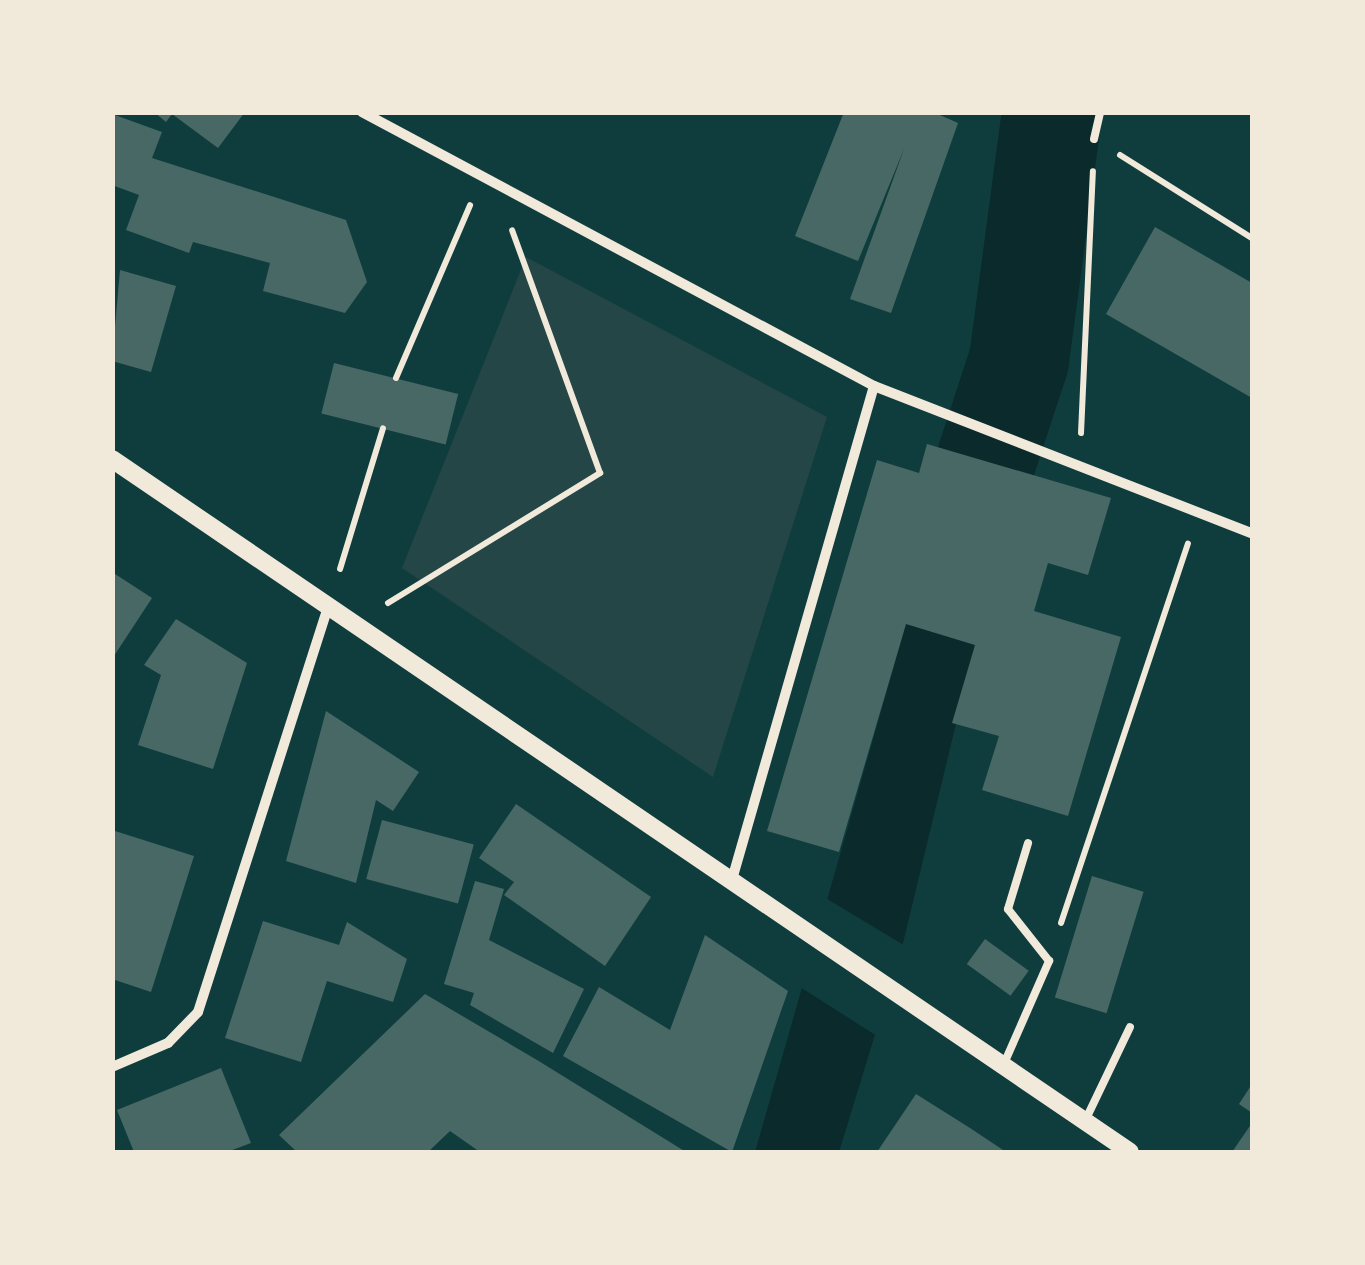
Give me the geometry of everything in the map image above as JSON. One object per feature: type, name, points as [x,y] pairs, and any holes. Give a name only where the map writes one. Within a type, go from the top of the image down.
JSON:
[{"type":"street","points":[[362,112],[498,192],[874,386],[1080,460],[1252,532]]},
{"type":"street","points":[[731,883],[874,386]]},
{"type":"street","points":[[112,459],[329,604],[808,937],[1130,1152]]},
{"type":"street","points":[[112,1066],[168,1042],[198,1012],[329,604]]},
{"type":"lane","points":[[1094,139],[1100,112]]},
{"type":"lane","points":[[1002,1068],[1049,961],[1008,909],[1028,843]]},
{"type":"lane","points":[[1085,1121],[1130,1028]]},
{"type":"path","points":[[1080,460],[1094,139],[1252,238]]},
{"type":"path","points":[[396,378],[481,180]]},
{"type":"path","points":[[356,623],[600,473],[498,192]]},
{"type":"path","points":[[329,604],[383,428]]},
{"type":"path","points":[[1049,961],[1179,550],[1222,520]]},
{"type":"shaded area","points":[[526,257],[827,417],[713,777],[402,568]]},
{"type":"shaded area","points":[[906,624],[975,645],[903,943],[839,1152],[755,1152]]},
{"type":"pier","points":[[824,897],[907,947],[880,1038],[797,985]]},
{"type":"building","points":[[154,112],[245,112],[218,148],[172,114],[166,122]]},
{"type":"building","points":[[844,112],[933,112],[958,123],[891,313],[850,299],[904,149],[858,261],[795,236]]},
{"type":"building","points":[[112,114],[162,132],[152,158],[346,220],[367,282],[345,313],[263,291],[270,263],[193,242],[189,253],[126,230],[139,195],[112,185]]},
{"type":"building","points":[[1155,227],[1252,283],[1252,398],[1106,314]]},
{"type":"building","points":[[120,270],[176,286],[151,372],[112,361]]},
{"type":"building","points":[[334,363],[458,394],[446,444],[321,413]]},
{"type":"building","points":[[927,444],[1111,498],[1088,575],[1048,563],[1034,611],[1121,637],[1068,816],[982,790],[999,736],[952,723],[975,645],[906,624],[839,852],[767,831],[877,460],[919,473]]},
{"type":"building","points":[[112,572],[152,598],[112,659]]},
{"type":"building","points":[[176,619],[247,663],[213,769],[138,745],[161,675],[144,665]]},
{"type":"building","points":[[326,711],[419,772],[393,811],[376,800],[356,883],[286,861]]},
{"type":"building","points":[[516,804],[651,897],[605,966],[504,895],[514,882],[479,858]]},
{"type":"building","points":[[382,820],[474,845],[458,904],[366,879]]},
{"type":"building","points":[[115,831],[194,856],[151,992],[112,979]]},
{"type":"building","points":[[1092,876],[1144,892],[1107,1013],[1055,997]]},
{"type":"building","points":[[475,881],[504,889],[489,940],[584,989],[553,1053],[470,1005],[474,993],[444,984]]},
{"type":"building","points":[[263,921],[339,945],[347,922],[407,959],[393,1002],[327,981],[301,1062],[225,1038]]},
{"type":"building","points":[[705,935],[788,991],[732,1152],[563,1056],[599,987],[670,1030]]},
{"type":"building","points":[[985,939],[1029,971],[1010,996],[967,964]]},
{"type":"building","points":[[425,994],[686,1152],[480,1152],[450,1131],[428,1152],[297,1152],[279,1135]]},
{"type":"building","points":[[221,1068],[251,1143],[227,1152],[134,1152],[117,1110]]},
{"type":"building","points":[[1252,1084],[1252,1113],[1239,1104]]},
{"type":"building","points":[[916,1094],[970,1128],[1006,1152],[877,1152]]},
{"type":"building","points":[[1252,1123],[1252,1152],[1232,1152]]},
{"type":"waterway","points":[[986,461],[1019,360],[1052,112]]}]
